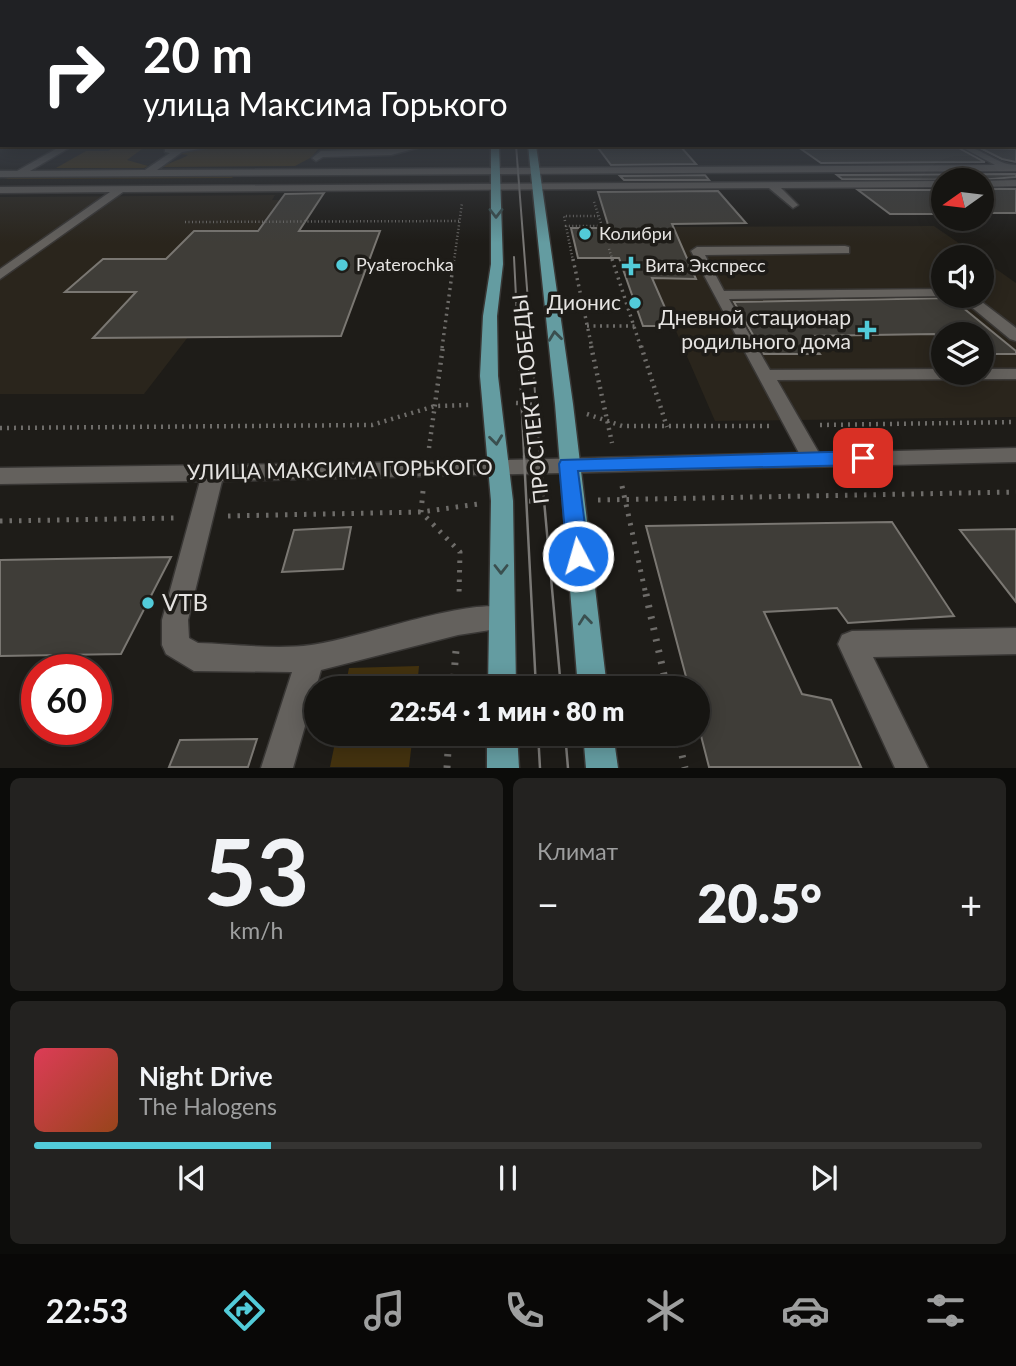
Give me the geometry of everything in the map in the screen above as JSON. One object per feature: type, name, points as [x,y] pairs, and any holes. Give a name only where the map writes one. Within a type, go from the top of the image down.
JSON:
[{"type":"main road","name":"ПРОСПЕКТ ПОБЕДЫ","points":[[495,171],[497,264],[491,316],[491,404],[499,467],[502,676]]},
{"type":"main road","name":"ПРОСПЕКТ ПОБЕДЫ","points":[[534,171],[564,404],[592,676]]},
{"type":"main road","points":[[502,746],[503,768]]},
{"type":"main road","points":[[599,746],[602,768]]},
{"type":"street","points":[[17,174],[23,171]]},
{"type":"street","points":[[0,174],[495,171],[535,178],[772,185],[931,184]]},
{"type":"street","points":[[0,190],[496,187],[535,178],[915,171]]},
{"type":"street","points":[[994,184],[1016,183]]},
{"type":"street","points":[[772,185],[793,205]]},
{"type":"street","points":[[0,275],[120,190]]},
{"type":"street","points":[[812,459],[697,251],[845,250]]},
{"type":"street","points":[[719,295],[931,293]]},
{"type":"street","points":[[980,308],[1016,336]]},
{"type":"street","points":[[765,375],[1016,374]]},
{"type":"street","name":"УЛИЦА МАКСИМА ГОРЬКОГО","points":[[0,476],[1016,455]]},
{"type":"street","points":[[214,473],[175,620],[176,645],[194,657],[310,660],[458,623],[501,618]]},
{"type":"street","points":[[912,768],[852,645],[1016,641]]},
{"type":"street","points":[[277,768],[310,660]]},
{"type":"path","points":[[562,207],[569,243],[575,243]]},
{"type":"path","points":[[584,207],[596,207]]},
{"type":"path","points":[[564,216],[598,216]]},
{"type":"path","points":[[185,222],[460,221]]},
{"type":"path","points":[[566,226],[602,226]]},
{"type":"path","points":[[609,249],[667,426]]},
{"type":"path","points":[[582,301],[627,301]]},
{"type":"path","points":[[587,326],[635,326]]},
{"type":"path","points":[[0,428],[372,425],[435,406],[491,404],[564,404],[622,426],[1016,422]]},
{"type":"path","points":[[447,768],[449,746]]},
{"type":"path","points":[[680,746],[685,768]]},
{"type":"shaded area","points":[[229,175],[233,178],[4,179],[19,176]]},
{"type":"shaded area","points":[[275,195],[272,200],[280,200],[256,231],[194,231],[166,259],[103,259],[66,292],[136,292],[94,338],[188,337],[144,394],[0,394],[0,197]]},
{"type":"shaded area","points":[[931,226],[931,231],[941,231],[962,245],[931,245],[931,308],[994,308],[994,267],[1016,283],[1016,417],[715,421],[631,227]]},
{"type":"shaded area","points":[[419,666],[418,676],[347,676],[349,668]]},
{"type":"shaded area","points":[[334,746],[411,746],[409,767],[330,767]]},
{"type":"building","points":[[931,174],[931,180],[842,179],[837,175]]},
{"type":"building","points":[[994,174],[1016,174],[1016,177],[994,179]]},
{"type":"building","points":[[705,175],[709,180],[624,180],[620,176]]},
{"type":"building","points":[[994,189],[1016,189],[1016,213],[994,213]]},
{"type":"building","points":[[858,190],[931,190],[931,214],[890,214]]},
{"type":"building","points":[[718,191],[746,223],[672,224],[696,279],[652,278],[673,326],[643,326],[619,258],[578,258],[571,228],[609,228],[598,192]]},
{"type":"building","points":[[324,193],[299,231],[380,231],[341,336],[93,338],[136,292],[65,292],[103,259],[166,259],[194,231],[258,231],[285,194]]},
{"type":"building","name":"Дневной стационар родильного дома","points":[[931,298],[931,308],[963,308],[980,322],[931,322],[931,334],[808,336],[820,354],[764,354],[734,302]]},
{"type":"building","name":"Дневной стационар родильного дома","points":[[994,333],[1016,351],[1016,354],[994,354]]},
{"type":"building","points":[[892,522],[954,616],[848,623],[837,608],[764,612],[802,694],[831,700],[861,767],[709,767],[704,746],[710,746],[710,676],[686,676],[646,526]]},
{"type":"building","points":[[351,527],[343,569],[282,572],[294,530]]},
{"type":"building","points":[[1016,529],[1016,602],[960,530]]},
{"type":"building","points":[[171,557],[121,654],[0,656],[0,560]]},
{"type":"building","points":[[257,739],[248,767],[169,767],[180,740]]},
{"type":"tram line","points":[[518,171],[540,458]]},
{"type":"tram line","points":[[514,257],[524,458]]},
{"type":"tram line","points":[[524,456],[535,676]]},
{"type":"tram line","points":[[540,456],[560,676]]},
{"type":"tram line","points":[[539,746],[540,768]]},
{"type":"tram line","points":[[566,746],[568,768]]},
{"type":"place","name":"Колибри","points":[[585,234]]},
{"type":"place","name":"Pyaterochka","points":[[342,265]]},
{"type":"place","name":"Вита Экспресс","points":[[631,266]]},
{"type":"place","name":"Дионис","points":[[635,303]]},
{"type":"place","name":"Дневной стационар родильного дома","points":[[867,330]]},
{"type":"place","name":"VTB","points":[[148,603]]},
{"type":"route","points":[[578,556],[568,464],[863,458]]}]
